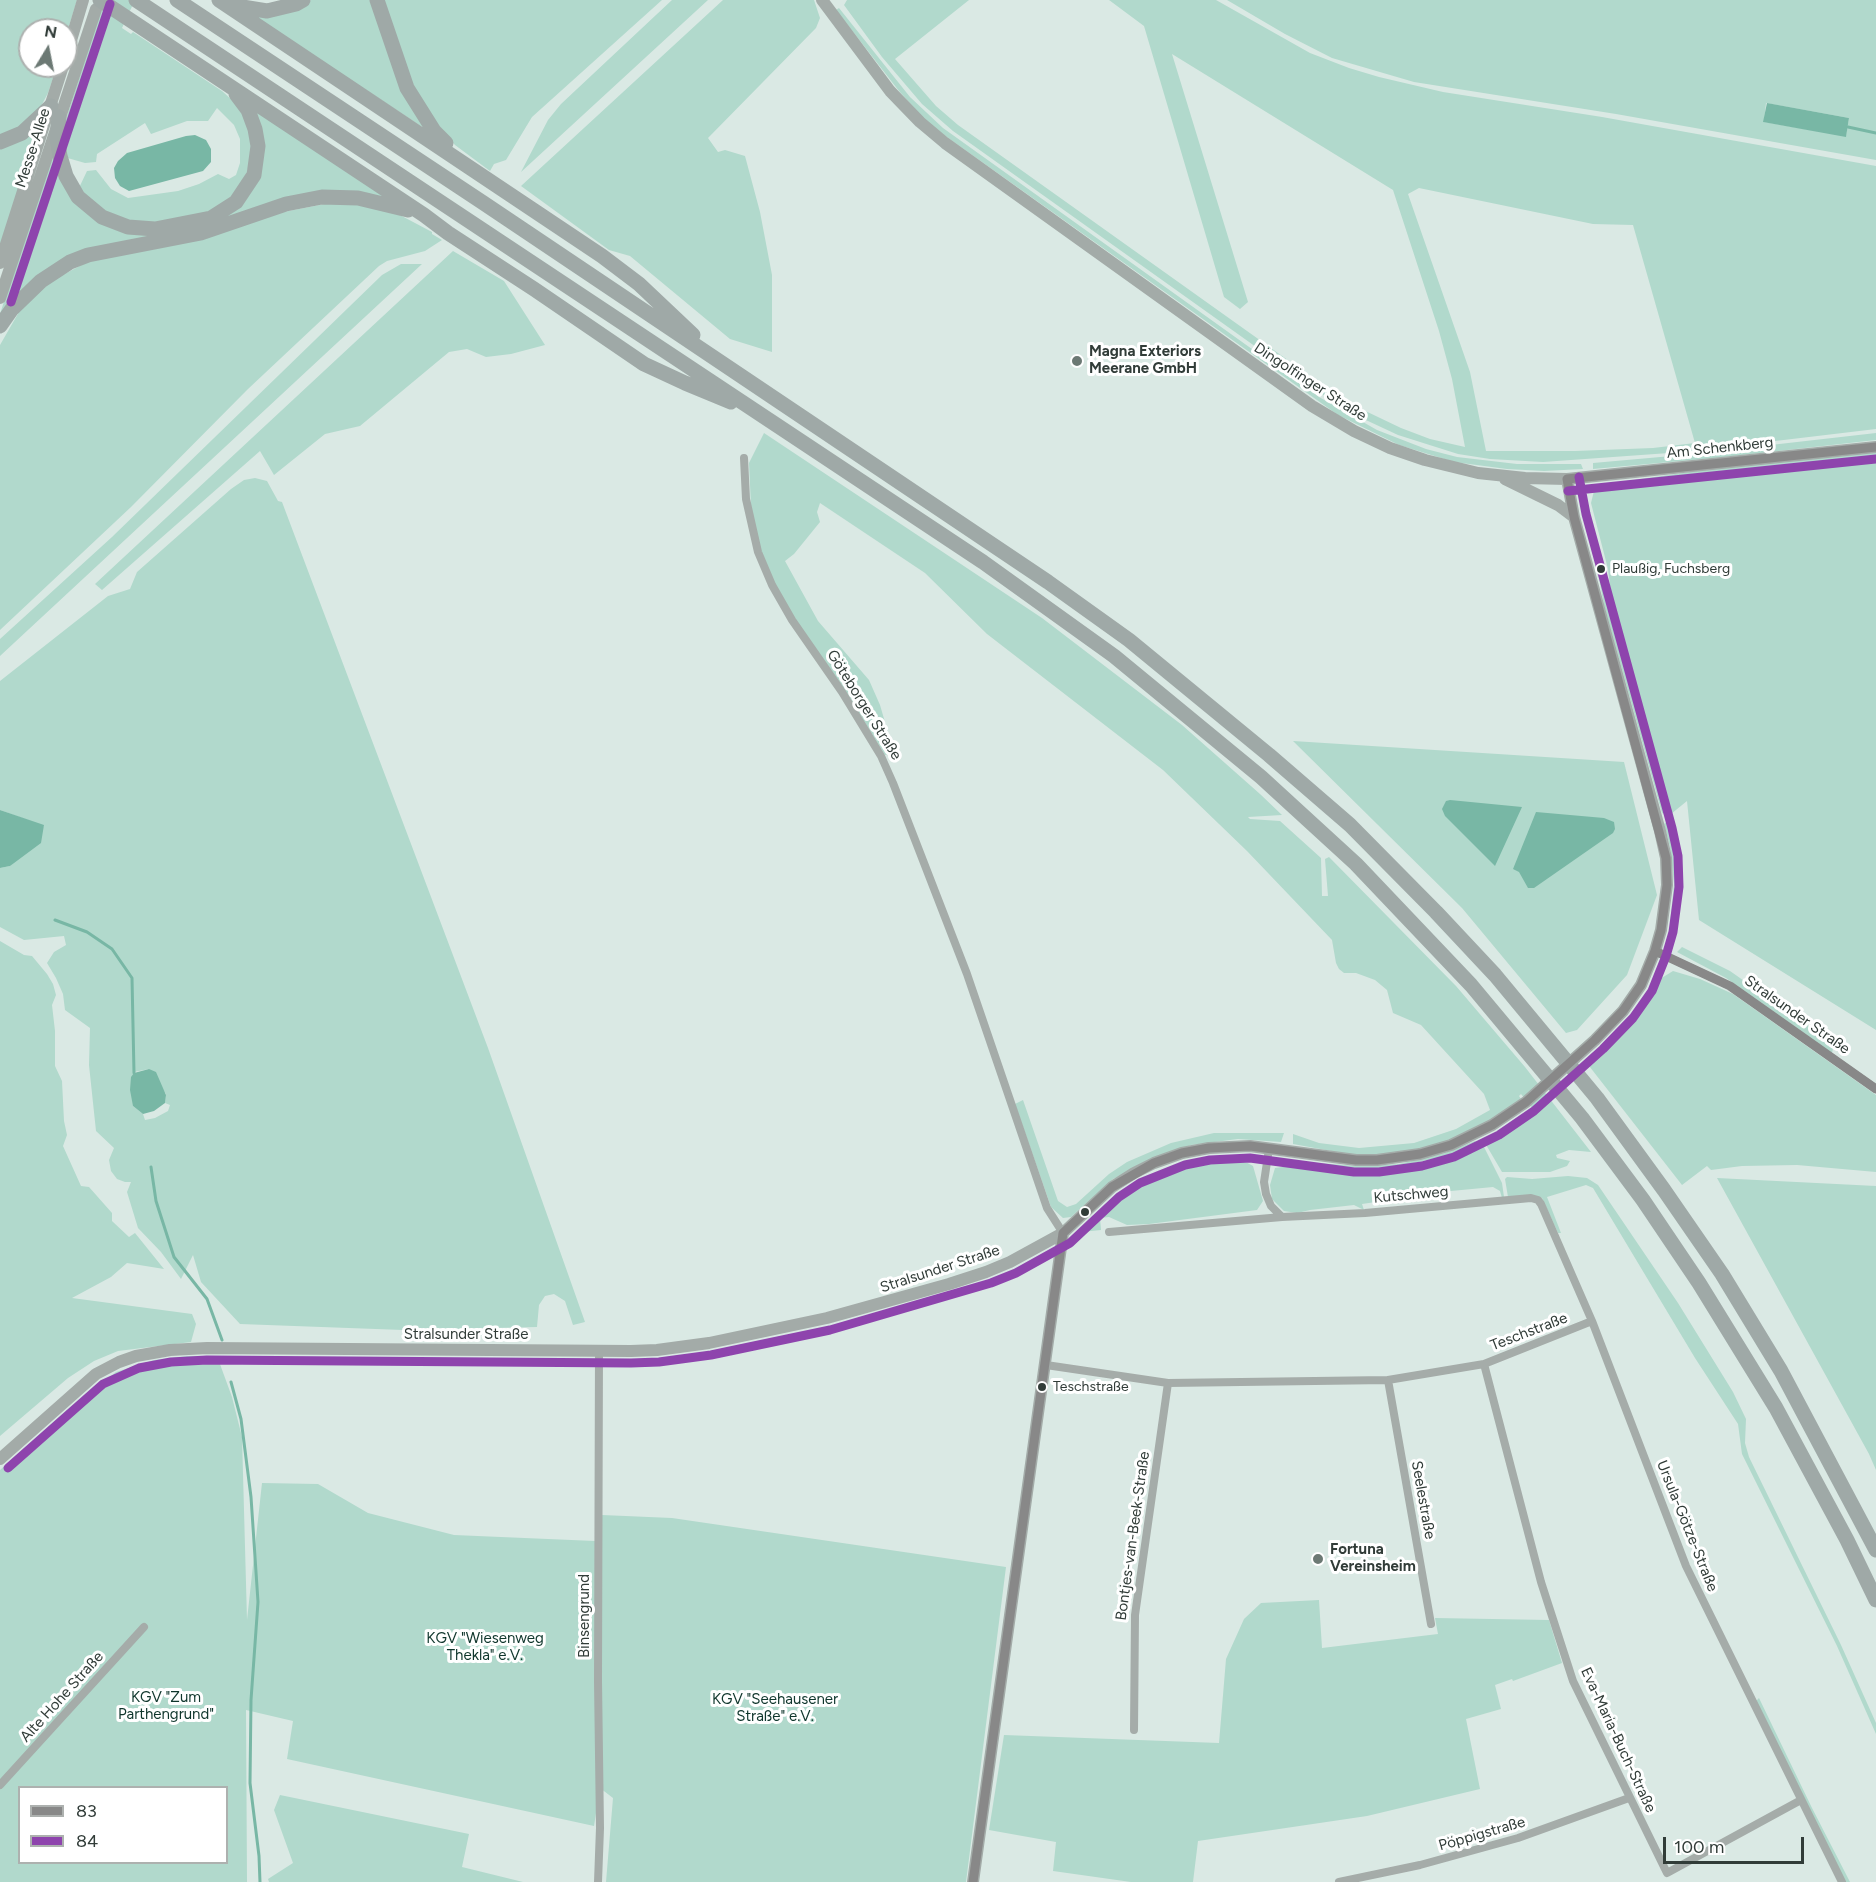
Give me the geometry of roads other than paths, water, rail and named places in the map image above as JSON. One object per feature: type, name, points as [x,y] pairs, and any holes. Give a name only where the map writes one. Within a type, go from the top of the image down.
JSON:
[{"type":"highway","points":[[177,0],[1030,570],[1129,640],[1350,825],[1495,975],[1597,1098],[1664,1190],[1722,1274],[1781,1371],[1876,1550]]},
{"type":"highway","points":[[221,2],[267,11],[303,0]]},
{"type":"highway","points":[[377,0],[407,87],[434,131],[474,170]]},
{"type":"highway","points":[[137,1],[983,562],[1114,656],[1287,800],[1356,864],[1471,985],[1582,1118],[1643,1200],[1699,1283],[1776,1408],[1847,1540],[1876,1600]]},
{"type":"highway","points":[[221,2],[602,256],[639,284],[721,362]]},
{"type":"highway","points":[[98,4],[130,20],[226,83],[644,364],[759,412]]},
{"type":"highway","points":[[0,142],[22,133],[55,111],[57,138],[66,176],[78,197],[102,217],[128,227],[155,229],[211,218],[236,202],[254,175],[258,146],[248,110],[226,83]]},
{"type":"highway","points":[[0,326],[12,309],[41,281],[70,262],[88,255],[201,233],[286,204],[322,197],[378,201],[424,215]]},
{"type":"street","points":[[78,18],[83,0]]},
{"type":"street","name":"Dingolfinger Straße","points":[[822,0],[897,98],[945,143],[1278,382],[1332,418],[1390,447],[1454,468],[1499,476],[1567,479]]},
{"type":"street","name":"Messe-Allee","points":[[0,263],[55,111],[98,4]]},
{"type":"street","name":"Messe-Allee","points":[[0,298],[55,111],[61,78]]},
{"type":"street","name":"Am Schenkberg","points":[[1567,479],[1876,447]]},
{"type":"street","name":"Göteborger Straße","points":[[744,458],[746,499],[758,552],[772,585],[792,620],[842,692],[881,756],[967,974],[1047,1208],[1063,1233]]},
{"type":"street","points":[[1499,476],[1558,505],[1574,517]]},
{"type":"street","points":[[1567,479],[1574,517],[1666,858],[1666,894],[1661,930],[1655,951]]},
{"type":"street","name":"Stralsunder Straße","points":[[0,1459],[96,1374],[118,1362],[154,1353],[207,1348],[657,1350],[709,1343],[827,1318],[986,1272],[1010,1262],[1063,1233],[1112,1187],[1154,1163],[1182,1153],[1209,1148],[1250,1146],[1356,1160],[1410,1156],[1451,1145],[1478,1133],[1526,1102],[1595,1040],[1623,1011],[1641,985],[1655,951],[1730,986],[1876,1089]]},
{"type":"street","points":[[1269,1149],[1265,1188],[1271,1206],[1282,1217]]},
{"type":"street","name":"Kutschweg","points":[[1109,1232],[1507,1200],[1534,1199],[1541,1204]]},
{"type":"street","name":"Ursula-Götze-Straße","points":[[1541,1204],[1592,1321],[1686,1566],[1842,1882]]},
{"type":"street","points":[[973,1882],[1063,1233]]},
{"type":"street","name":"Teschstraße","points":[[1046,1365],[1168,1383],[1388,1380],[1484,1364],[1592,1321]]},
{"type":"street","name":"Binsengrund","points":[[598,1882],[600,1350]]},
{"type":"street","name":"Eva-Maria-Buch-Straße","points":[[1484,1364],[1541,1582],[1573,1681],[1667,1873],[1801,1800]]},
{"type":"street","name":"Seelestraße","points":[[1388,1380],[1431,1624]]},
{"type":"street","name":"Bontjes-van-Beek-Straße","points":[[1134,1730],[1135,1616],[1168,1383]]},
{"type":"street","name":"Alte Hohe Straße","points":[[0,1785],[144,1627]]},
{"type":"street","name":"Pöppigstraße","points":[[1339,1882],[1420,1866],[1518,1838],[1629,1798]]},
{"type":"waterway","points":[[1848,127],[1876,133]]},
{"type":"waterway","points":[[55,920],[87,932],[112,949],[132,978],[134,1073]]},
{"type":"waterway","points":[[151,1167],[156,1201],[174,1257],[207,1299],[222,1340]]},
{"type":"waterway","points":[[231,1382],[241,1419],[251,1497],[258,1602],[251,1700],[250,1783],[260,1882]]},
{"type":"place","name":"Magna Exteriors Meerane GmbH","points":[[1077,361]]},
{"type":"place","name":"Plaußig, Fuchsberg","points":[[1601,569]]},
{"type":"place","name":"Teschstraße","points":[[1042,1387]]},
{"type":"place","name":"Fortuna Vereinsheim","points":[[1318,1559]]},
{"type":"park label","name":"KGV \"Wiesenweg Thekla\" e.V.","points":[[485,1648]]},
{"type":"park label","name":"KGV \"Zum Parthengrund\"","points":[[166,1706]]},
{"type":"park label","name":"KGV \"Seehausener Straße\" e.V.","points":[[775,1708]]}]
